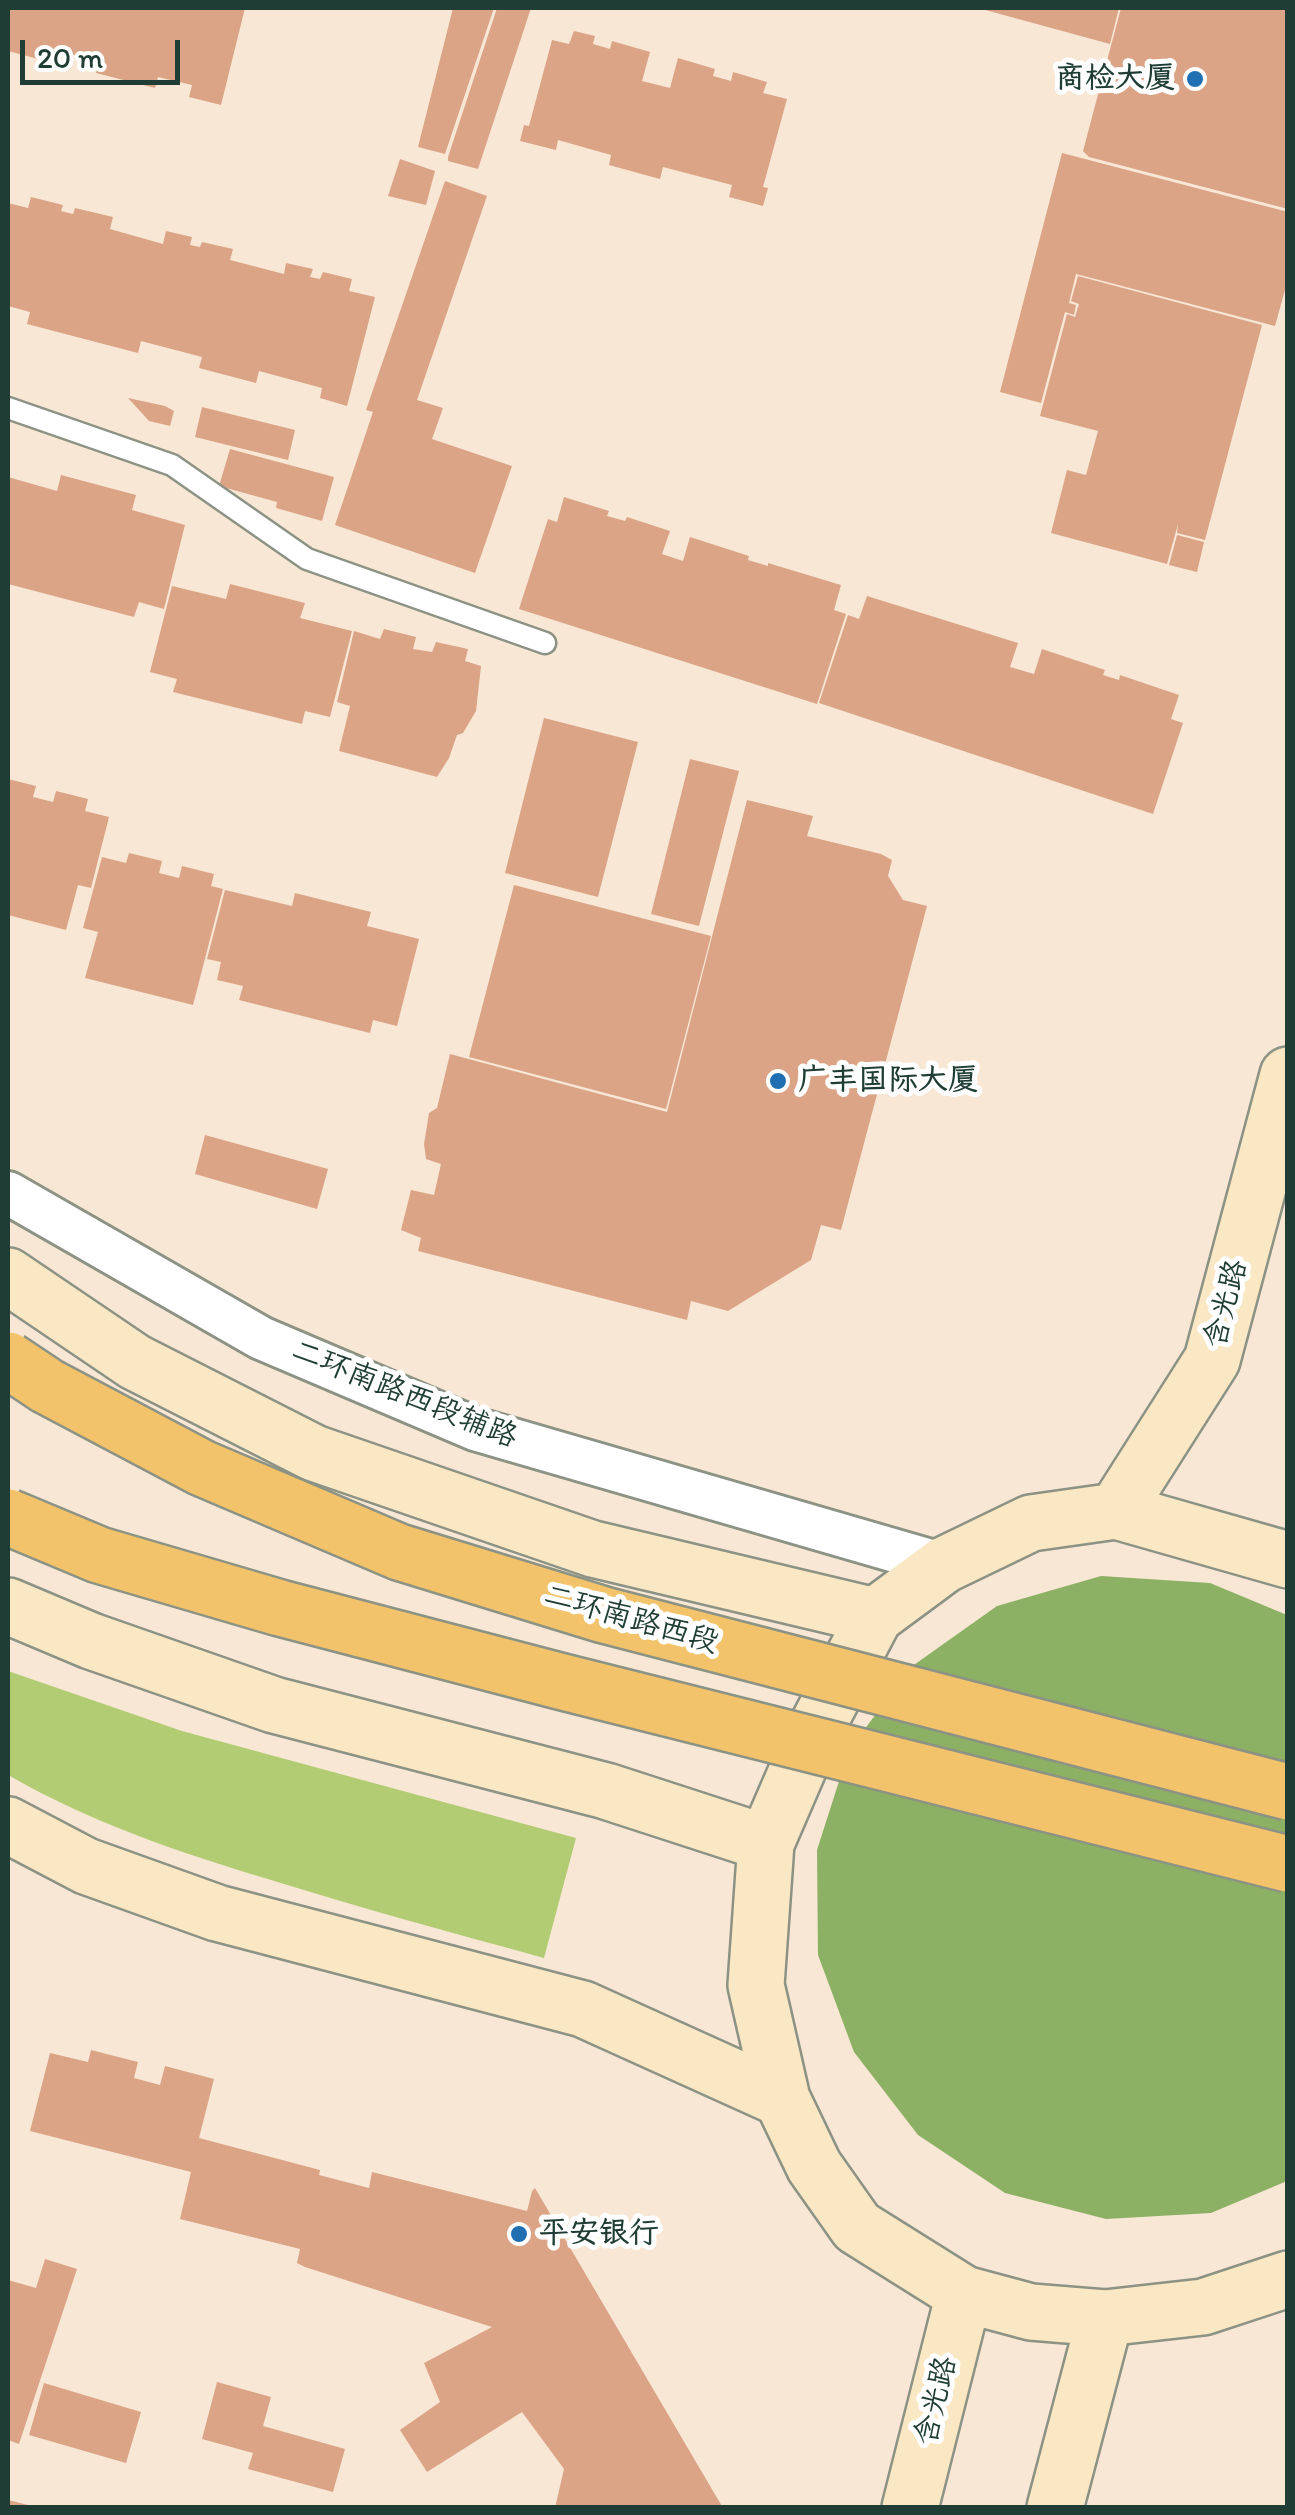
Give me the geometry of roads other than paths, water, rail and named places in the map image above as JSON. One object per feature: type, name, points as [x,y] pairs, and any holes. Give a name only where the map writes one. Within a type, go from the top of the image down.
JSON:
[{"type":"highway","name":"二环南路西段","points":[[8,1360],[47,1386],[202,1468],[399,1552],[604,1615],[1288,1792]]},
{"type":"highway","points":[[8,1517],[99,1555],[280,1608],[1288,1864]]},
{"type":"main road","name":"含光路","points":[[1116,1511],[1212,1360],[1288,1075]]},
{"type":"main road","name":"二环南路西段","points":[[8,1276],[134,1362],[314,1453],[593,1548],[875,1616]]},
{"type":"main road","points":[[1288,1560],[1116,1511],[1031,1523],[944,1565],[875,1616],[813,1734],[766,1844],[756,1985],[782,2099],[814,2166],[857,2227],[964,2294],[1031,2312],[1104,2318],[1203,2307],[1288,2279]]},
{"type":"main road","points":[[8,1606],[92,1641],[274,1705],[606,1791],[766,1844]]},
{"type":"main road","points":[[8,1825],[86,1866],[217,1913],[583,2008],[782,2099]]},
{"type":"main road","name":"含光路","points":[[910,2508],[964,2294]]},
{"type":"main road","points":[[1054,2508],[1104,2318]]},
{"type":"street","name":"二环南路西段辅路","points":[[8,1193],[261,1338],[476,1429],[944,1565]]},
{"type":"lane","points":[[8,408],[172,465],[307,559],[545,644]]},
{"type":"place","name":"商检大厦","points":[[1195,79]]},
{"type":"place","name":"广丰国际大厦","points":[[778,1081]]},
{"type":"place","name":"平安银行","points":[[519,2234]]}]
